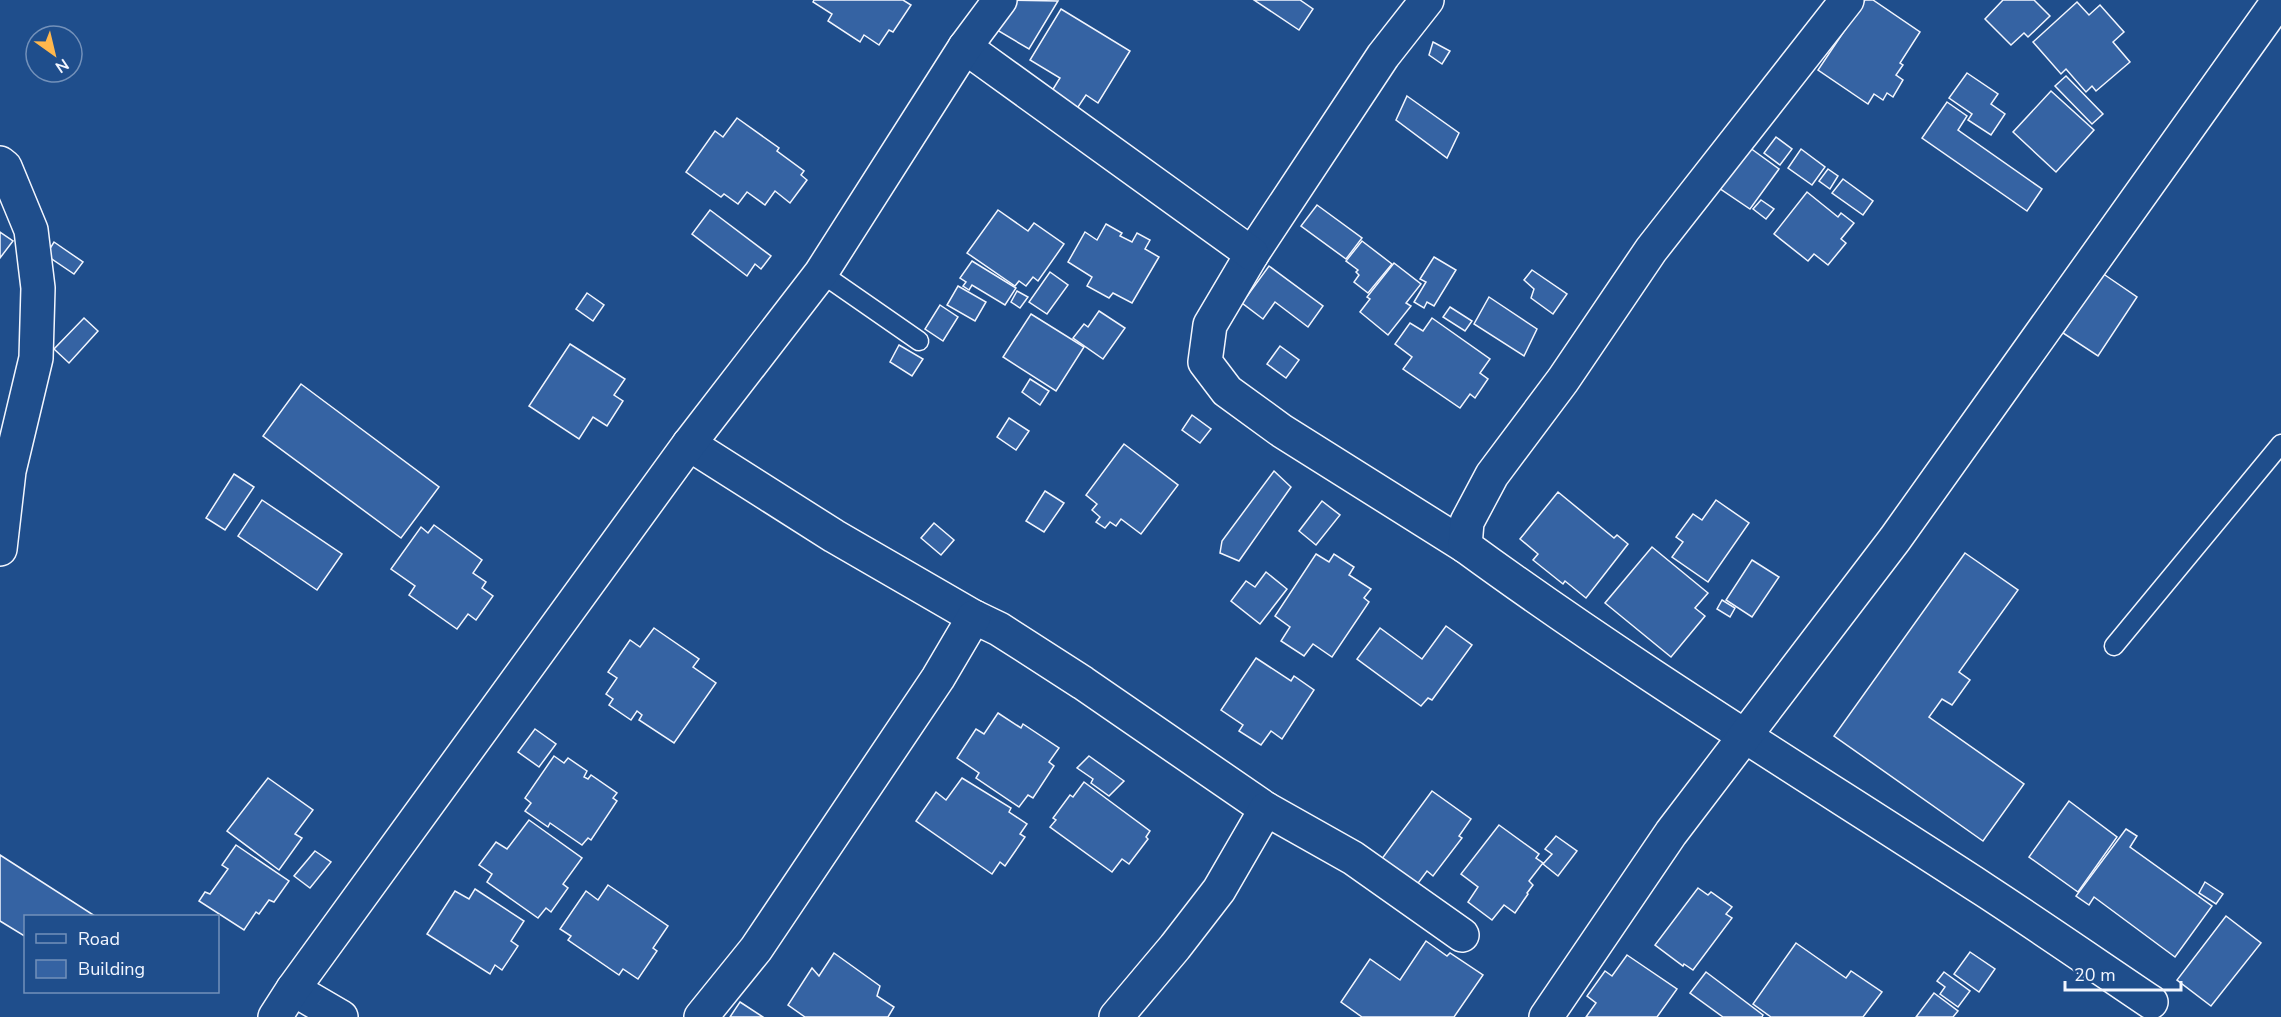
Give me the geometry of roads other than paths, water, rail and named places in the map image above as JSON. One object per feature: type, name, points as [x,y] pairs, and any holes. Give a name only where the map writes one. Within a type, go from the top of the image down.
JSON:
[{"type":"street","points":[[275,1017],[293,988],[689,444],[821,273],[965,47],[1000,0]]},
{"type":"street","points":[[1427,0],[1383,56],[1251,254],[1209,326],[1205,362],[1227,391],[1282,431],[1465,546],[1515,583],[1746,737],[1987,891],[2151,1002]]},
{"type":"street","points":[[1465,546],[1467,522],[1492,475],[1563,380],[1651,250],[1847,0]]},
{"type":"street","points":[[1546,1017],[1671,833],[1895,539],[2274,7]]},
{"type":"street","points":[[965,47],[1251,254]]},
{"type":"street","points":[[0,163],[5,167],[31,230],[38,288],[36,358],[9,471],[0,549]]},
{"type":"street","points":[[689,444],[782,504],[974,617],[999,629],[1266,809],[1353,858],[1462,935]]},
{"type":"street","points":[[701,1017],[756,949],[938,678],[974,617]]},
{"type":"street","points":[[1116,1017],[1219,890],[1266,809]]},
{"type":"street","points":[[293,988],[341,1017]]},
{"type":"lane","points":[[821,273],[919,341]]},
{"type":"lane","points":[[2114,646],[2281,444]]}]
